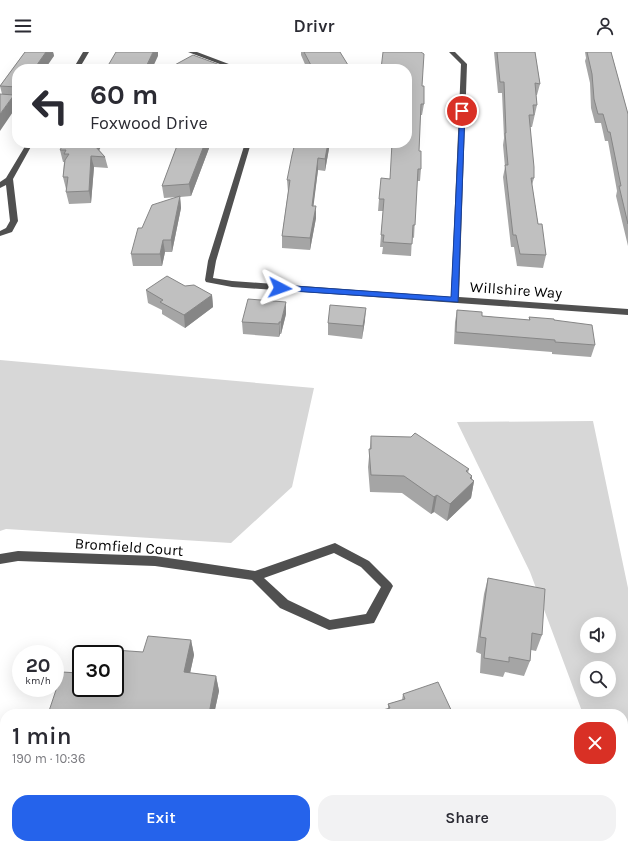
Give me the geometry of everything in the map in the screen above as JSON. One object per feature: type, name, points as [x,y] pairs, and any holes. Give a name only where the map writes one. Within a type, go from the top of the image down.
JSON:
[{"type":"street","points":[[79,64],[86,52]]},
{"type":"street","points":[[191,52],[225,64]]},
{"type":"street","points":[[452,52],[464,64],[455,300]]},
{"type":"street","points":[[0,186],[9,178],[27,148]]},
{"type":"street","name":"Willshire Way","points":[[246,148],[212,261],[209,280],[232,284],[628,312]]},
{"type":"street","points":[[0,234],[9,230],[14,221],[9,178]]},
{"type":"street","name":"Bromfield Court","points":[[0,559],[18,556],[155,561],[256,576],[335,548],[365,564],[387,586],[370,619],[329,625],[284,604],[256,576]]},
{"type":"shaded area","points":[[0,360],[314,388],[292,487],[231,543],[6,529],[0,531]]},
{"type":"shaded area","points":[[593,421],[628,588],[628,709],[581,709],[530,572],[457,422]]},
{"type":"building","points":[[25,52],[46,52],[38,64],[16,64]]},
{"type":"building","points":[[116,52],[153,52],[147,64],[109,64]]},
{"type":"building","points":[[304,52],[340,52],[347,64],[310,64]]},
{"type":"building","points":[[383,52],[421,52],[424,54],[422,86],[424,86],[424,104],[421,104],[419,151],[421,151],[421,169],[418,169],[415,225],[413,225],[412,244],[383,242],[384,235],[381,235],[384,199],[379,199],[381,178],[390,179],[392,148],[412,148],[412,64],[382,64]]},
{"type":"building","points":[[497,52],[535,52],[540,84],[535,83],[537,105],[533,105],[534,115],[529,115],[534,167],[534,178],[531,178],[538,224],[542,224],[546,255],[520,254],[516,235],[513,235],[505,165],[508,165],[505,133],[504,82],[500,82]]},
{"type":"building","points":[[587,52],[611,52],[628,114],[628,224],[619,186],[621,186],[610,132],[608,132],[603,114],[598,114],[594,99],[592,74]]},
{"type":"building","points":[[193,55],[217,64],[176,64]]},
{"type":"building","points":[[12,70],[12,87],[0,86]]},
{"type":"building","points":[[0,94],[12,95],[12,98],[0,114]]},
{"type":"building","points":[[61,148],[97,148],[105,157],[91,156],[89,191],[66,192],[68,177],[63,177],[65,160],[69,154],[64,154],[66,150],[60,150]]},
{"type":"building","points":[[176,148],[203,148],[189,184],[162,186]]},
{"type":"building","points":[[294,148],[327,148],[325,159],[318,158],[312,206],[316,206],[310,238],[282,236],[290,180],[287,180]]},
{"type":"building","points":[[180,196],[171,240],[163,240],[160,254],[131,254],[138,228],[142,228],[152,205]]},
{"type":"building","points":[[167,276],[185,286],[194,285],[212,295],[184,315],[160,302],[163,300],[146,290]]},
{"type":"building","points":[[248,299],[286,302],[281,322],[279,322],[279,324],[242,322]]},
{"type":"building","points":[[330,305],[366,308],[363,326],[328,323]]},
{"type":"building","points":[[457,310],[482,312],[482,316],[530,320],[529,317],[554,319],[592,325],[595,345],[555,342],[555,340],[456,332]]},
{"type":"building","points":[[415,433],[469,469],[466,471],[472,476],[470,478],[474,481],[450,504],[437,495],[434,497],[404,476],[371,475],[369,449],[371,449],[371,436],[411,437]]},
{"type":"building","points":[[488,578],[545,589],[542,635],[532,633],[530,661],[509,657],[509,662],[484,658],[486,638],[480,637]]},
{"type":"building","points":[[148,636],[191,640],[184,672],[216,676],[210,709],[50,709],[54,697],[64,697],[64,672],[72,673],[72,697],[124,697],[124,651],[143,652]]},
{"type":"building","points":[[438,682],[451,709],[386,709],[390,708],[388,704],[405,699],[403,694]]},
{"type":"route","points":[[280,288],[455,300],[462,111]]}]
